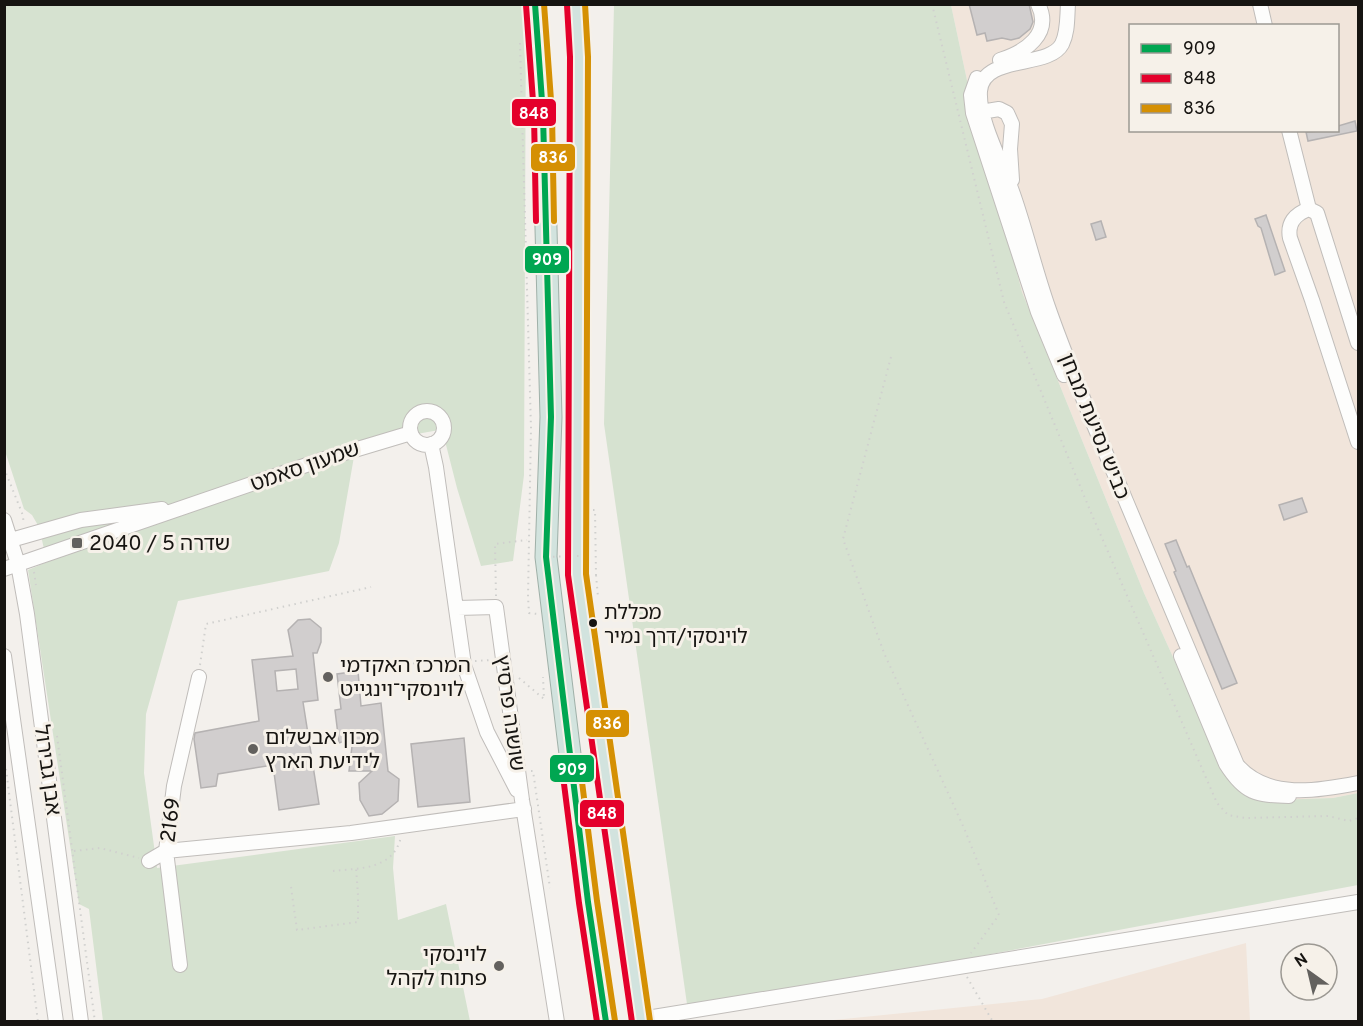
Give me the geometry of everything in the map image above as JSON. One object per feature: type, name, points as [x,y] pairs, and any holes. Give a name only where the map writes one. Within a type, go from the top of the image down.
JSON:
[{"type":"highway","points":[[535,4],[543,115],[550,417],[546,557],[586,891],[606,1022]]},
{"type":"highway","points":[[576,4],[579,57],[577,575],[641,1020]]},
{"type":"street","name":"כביש נסיעת מבחן","points":[[1038,4],[1043,15],[1039,35],[1024,49],[1007,58],[985,65],[974,84],[971,95],[1013,194],[1048,308],[1082,398],[1237,765],[1256,782],[1283,789],[1319,790],[1359,783]]},
{"type":"street","name":"כביש נסיעת מבחן","points":[[1068,4],[1067,28],[1061,46],[1051,54],[1011,64],[991,72],[983,80],[980,90],[978,112],[1038,312],[1226,764],[1234,776],[1248,790],[1264,796],[1324,796],[1359,788]]},
{"type":"street","points":[[1260,4],[1265,24]]},
{"type":"street","points":[[978,112],[999,109],[1007,113],[1012,124],[1010,149],[1013,194]]},
{"type":"street","points":[[1290,132],[1309,209]]},
{"type":"street","points":[[1359,343],[1317,213],[1309,209],[1300,212],[1291,222],[1288,230],[1290,238],[1359,442]]},
{"type":"street","points":[[423,411],[435,412],[442,420],[444,432],[438,441],[431,444],[417,442],[411,433],[411,422],[423,411]]},
{"type":"street","name":"שמעון סאמט","points":[[11,566],[321,460],[411,433]]},
{"type":"street","points":[[149,861],[166,851],[351,833],[523,804],[487,732],[463,661],[431,444]]},
{"type":"street","name":"שמעון סאמט","points":[[8,541],[81,520],[200,502]]},
{"type":"street","name":"אבן גבירול","points":[[4,520],[11,566],[29,626],[81,1022]]},
{"type":"street","points":[[457,608],[496,607]]},
{"type":"street","name":"שושנה פרסיץ","points":[[496,607],[523,804],[557,1022]]},
{"type":"street","name":"אבן גבירול","points":[[4,656],[56,1022]]},
{"type":"street","name":"2169","points":[[180,965],[166,851],[174,786],[199,677]]},
{"type":"street","points":[[641,1020],[1359,902]]},
{"type":"path","points":[[932,4],[1004,302],[1092,515],[1217,803],[1228,815],[1246,818],[1328,816],[1349,821],[1359,818]]},
{"type":"path","points":[[520,38],[531,428],[529,613],[541,614]]},
{"type":"path","points":[[891,357],[843,539],[884,653],[964,828],[999,915],[961,967],[993,1022]]},
{"type":"path","points":[[4,468],[22,513],[26,535]]},
{"type":"path","points":[[496,607],[495,544],[535,539]]},
{"type":"path","points":[[542,558],[582,556]]},
{"type":"path","points":[[199,677],[206,624],[370,587]]},
{"type":"path","points":[[395,664],[463,661],[504,666],[544,699],[543,667]]},
{"type":"path","points":[[6,765],[38,1022]]},
{"type":"path","points":[[333,871],[379,865],[390,858],[401,841],[403,826]]},
{"type":"path","points":[[59,853],[100,848],[149,861]]},
{"type":"path","points":[[291,887],[297,930],[358,922],[356,868]]},
{"type":"shaded area","points":[[951,5],[1358,5],[1358,793],[1333,798],[1272,800],[1226,774],[1144,593],[1022,292],[968,85]]},
{"type":"shaded area","points":[[1246,943],[1250,1021],[824,1021],[1042,999]]},
{"type":"green space","points":[[4,5],[526,5],[524,475],[513,561],[481,566],[444,437],[439,430],[356,445],[339,543],[329,571],[178,601],[146,714],[144,773],[157,868],[395,836],[393,868],[398,920],[446,904],[470,1021],[103,1021],[89,909],[79,904],[28,570],[47,562],[39,527],[32,515],[24,509],[5,451]]},
{"type":"green space","points":[[614,5],[951,5],[968,85],[1022,292],[1144,593],[1226,774],[1272,800],[1333,798],[1358,793],[1358,885],[688,1011],[604,424]]},
{"type":"building","points":[[969,4],[1029,4],[1033,22],[1030,29],[1019,38],[987,41],[985,33],[977,35]]},
{"type":"building","points":[[1355,121],[1357,131],[1308,141],[1306,132],[1339,132],[1339,126]]},
{"type":"building","points":[[1266,215],[1285,271],[1275,275],[1261,228],[1255,219]]},
{"type":"building","points":[[1101,221],[1106,237],[1096,240],[1091,224]]},
{"type":"building","points":[[1302,498],[1307,512],[1284,520],[1279,505]]},
{"type":"building","points":[[1176,540],[1237,683],[1222,689],[1174,572],[1176,571],[1165,544]]},
{"type":"building","name":"מכון אבשלום לידיעת הארץ","points":[[310,619],[321,628],[321,642],[317,653],[313,653],[318,700],[303,702],[319,804],[279,810],[273,765],[218,774],[216,786],[201,788],[195,733],[259,721],[252,660],[293,656],[288,630],[298,620]],"holes":[[[296,669],[298,689],[277,691],[275,671]]]},
{"type":"building","points":[[358,671],[361,706],[381,703],[388,771],[399,779],[398,801],[382,814],[369,816],[360,800],[359,783],[372,771],[349,771],[353,738],[339,743],[335,710],[341,709],[337,674]]},
{"type":"building","points":[[464,738],[470,802],[418,807],[411,744]]},
{"type":"transit line","name":"909","points":[[535,4],[543,115],[551,417],[546,557],[588,902],[606,1022]]},
{"type":"transit line","name":"836","points":[[544,4],[552,114],[554,221]]},
{"type":"transit line","name":"836","points":[[585,4],[588,57],[586,574],[650,1021]]},
{"type":"transit line","name":"848","points":[[526,5],[534,115],[536,221]]},
{"type":"transit line","name":"848","points":[[567,5],[570,57],[568,575],[632,1022]]},
{"type":"transit line","name":"836","points":[[580,766],[615,1021]]},
{"type":"transit line","name":"848","points":[[562,768],[597,1022]]},
{"type":"place","name":"שדרה 5 / 2040","points":[[77,543]]},
{"type":"place","name":"מכללת לוינסקי/דרך נמיר","points":[[593,623]]},
{"type":"place","name":"המרכז האקדמי לוינסקי־וינגייט","points":[[328,677]]},
{"type":"place","name":"מכון אבשלום לידיעת הארץ","points":[[253,749]]},
{"type":"place","name":"לוינסקי פתוח לקהל","points":[[499,966]]}]
